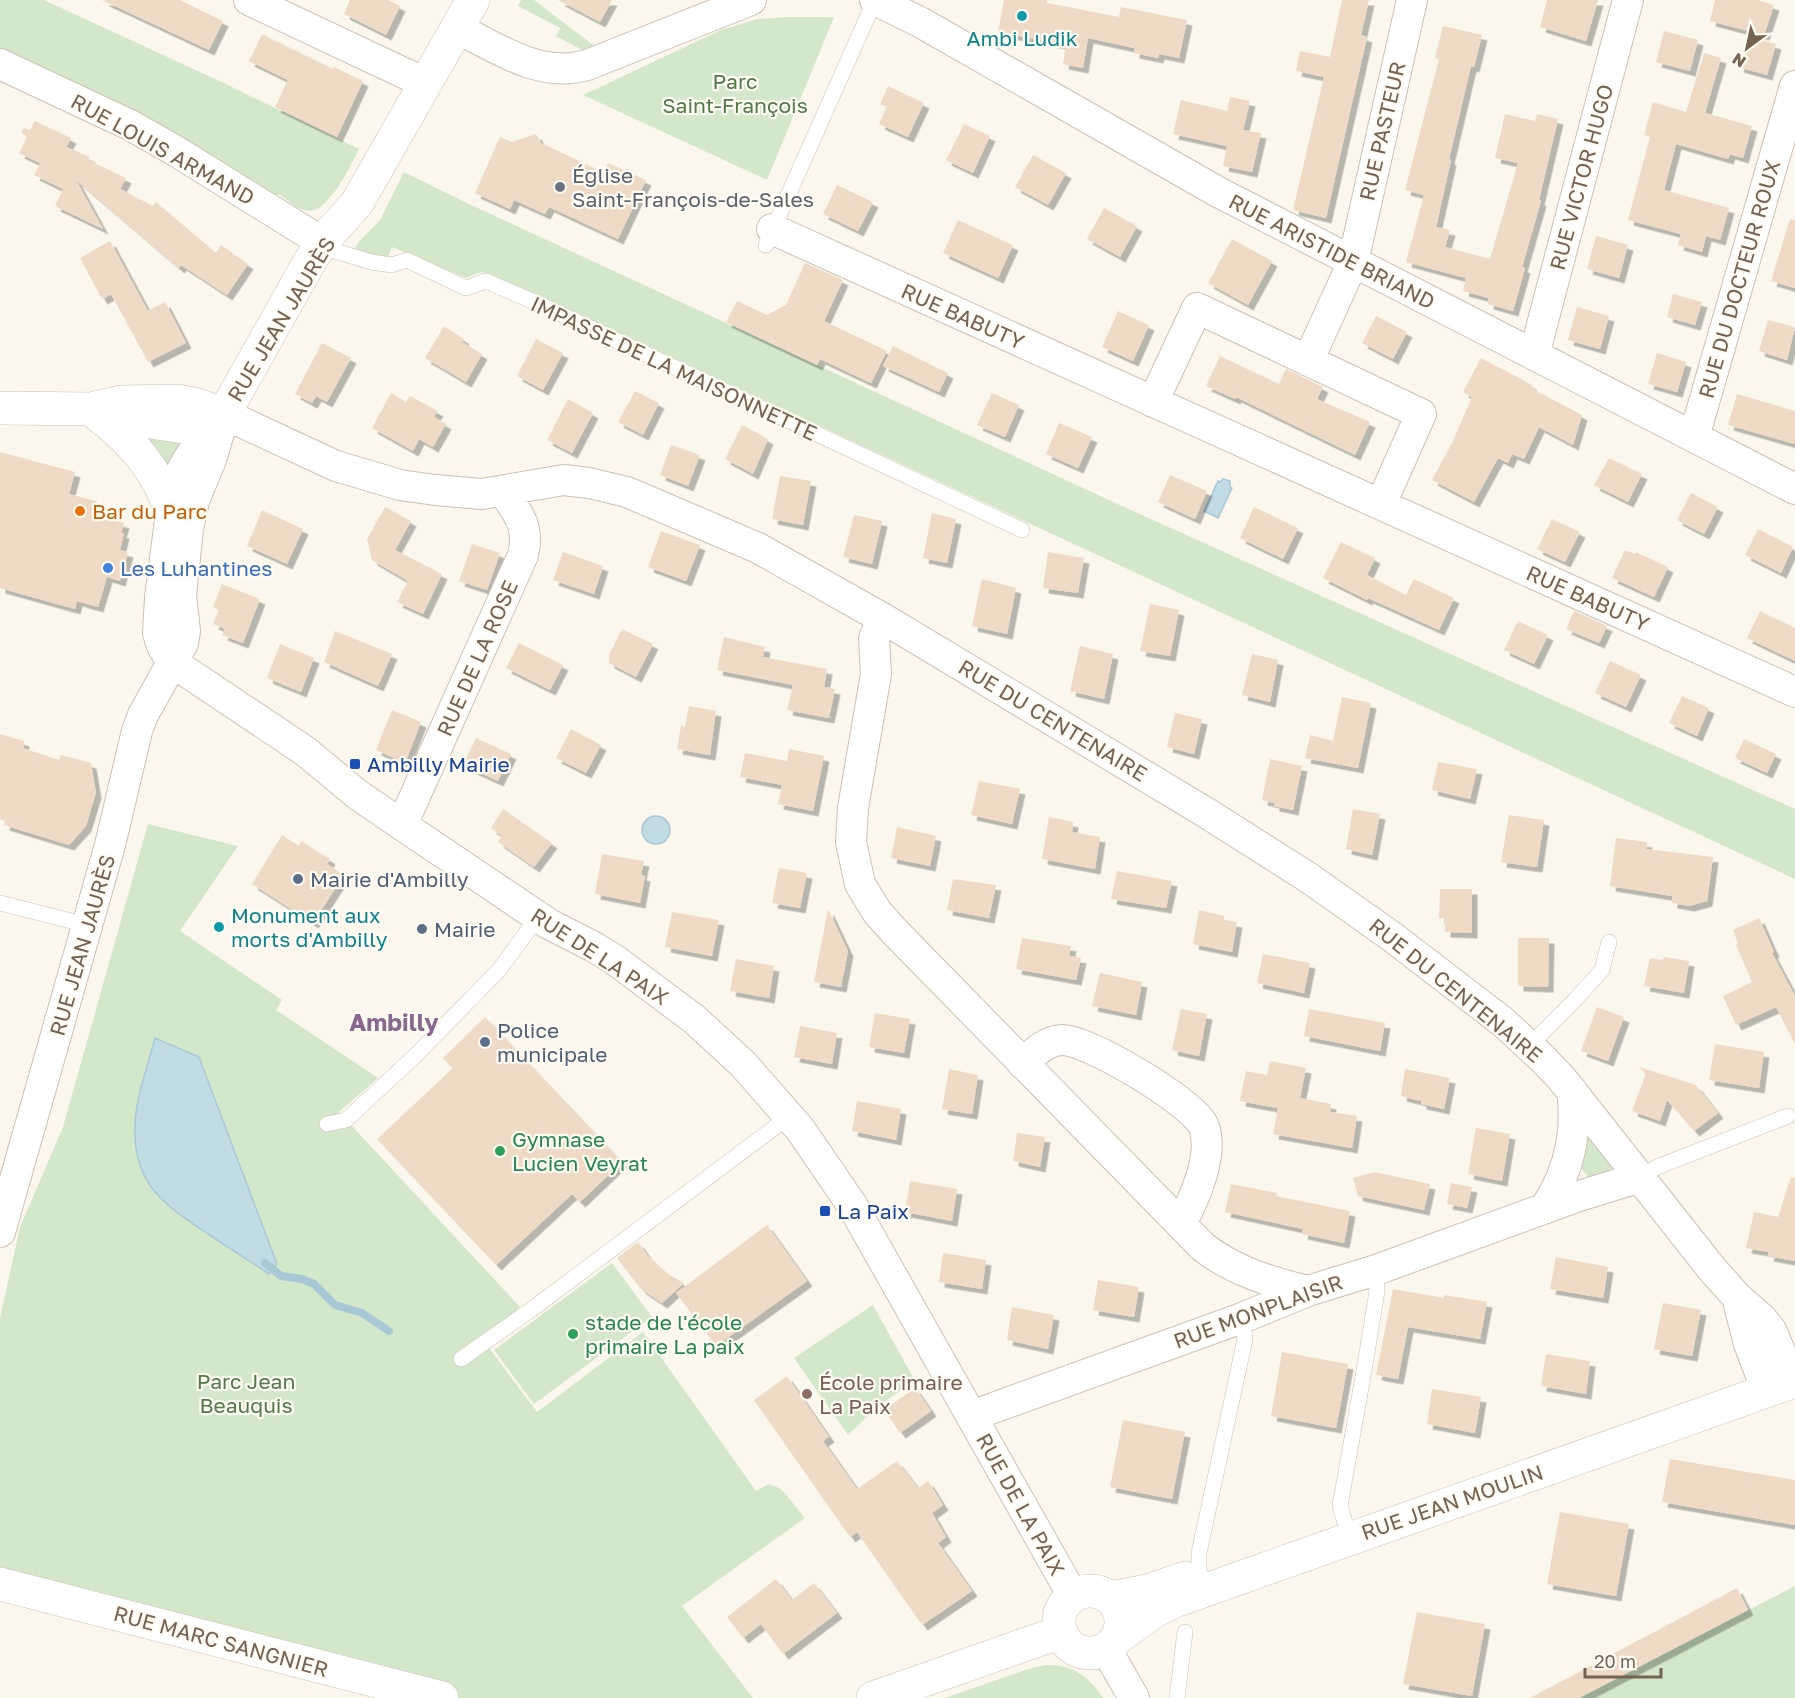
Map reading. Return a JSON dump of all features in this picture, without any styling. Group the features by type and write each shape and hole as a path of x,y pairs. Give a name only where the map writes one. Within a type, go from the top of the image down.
{"street":[{"path":"249,0 425,83"},
{"name":"RUE JEAN JAURÈS","path":"172,662 162,646 158,633 160,598 170,507 185,461 224,414 321,244 352,209 473,0"},
{"path":"457,28 529,63 543,68 565,69 587,65 751,0"},
{"name":"RUE ARISTIDE BRIAND","path":"875,0 920,22 1218,192 1795,489"},
{"name":"RUE PASTEUR","path":"1353,262 1412,0"},
{"name":"RUE VICTOR HUGO","path":"1534,355 1628,0"},
{"name":"RUE LOUIS ARMAND","path":"0,64 130,126 174,150 321,244"},
{"name":"RUE DU DOCTEUR ROUX","path":"1694,437 1795,86"},
{"name":"RUE BABUTY","path":"769,237 1153,402 1795,692"},
{"path":"1308,361 1353,262"},
{"path":"1153,402 1197,308 1421,414 1382,504"},
{"path":"0,408 90,409 121,402 177,401 224,414"},
{"path":"90,409 112,426 147,461 170,507"},
{"name":"RUE JEAN JAURÈS","path":"0,1232 110,845 137,731 184,637 182,595 188,529 194,501 212,457 224,414"},
{"name":"RUE DU CENTENAIRE","path":"224,414 336,466 377,479 435,490 482,494 564,480 627,492 758,548 884,619 1205,812 1309,878 1433,968 1530,1045 1572,1091 1712,1269 1747,1295 1771,1330 1783,1376"},
{"name":"RUE DE LA ROSE","path":"402,825 523,555 526,532 503,491"},
{"path":"884,619 874,639 876,674 851,824 853,855 859,878 877,912 1203,1247 1221,1261 1270,1282 1308,1292"},
{"name":"RUE DE LA PAIX","path":"172,662 305,752 364,799 538,917 594,947 679,1007 743,1064 790,1116 819,1155 876,1247 1073,1596"},
{"path":"1023,1064 1036,1051 1054,1041 1076,1042 1122,1065 1192,1112 1203,1125 1206,1136 1205,1149 1198,1190 1181,1224"},
{"path":"1545,1209 1558,1187 1571,1153 1575,1116 1572,1091"},
{"name":"RUE MONPLAISIR","path":"972,1417 1308,1292 1641,1177"},
{"name":"RUE JEAN MOULIN","path":"1110,1598 1203,1581 1783,1376"},
{"name":"RUE JEAN MOULIN","path":"1112,1643 1203,1581"},
{"name":"RUE MARC SANGNIER","path":"0,1584 442,1698"},
{"path":"1092,1591 1110,1598 1120,1613 1121,1626 1112,1643 1096,1653 1080,1651 1070,1645 1061,1632 1059,1622 1066,1603 1073,1596 1092,1591"},
{"path":"873,1698 1061,1632"},
{"path":"1112,1643 1134,1698"}],"lane":[{"path":"769,237 875,0"},
{"name":"IMPASSE DE LA MAISONNETTE","path":"321,244 371,262 392,265 407,260 466,288 486,281 1022,530"},
{"path":"0,903 87,925"},
{"path":"327,1124 346,1119 415,1056 499,970 538,917"},
{"path":"1530,1045 1602,970 1609,942"},
{"path":"461,1359 528,1312 790,1116"},
{"name":"RUE MONPLAISIR","path":"1641,1177 1657,1167 1788,1116"},
{"path":"1347,1530 1340,1506 1377,1291 1376,1269"},
{"path":"1203,1581 1199,1552 1245,1339 1242,1318"},
{"path":"1177,1698 1185,1632"}],"green space":[{"path":"0,0 44,0 226,84 359,149 351,166 324,204 308,211 300,209 279,194 275,198 232,168 189,143 0,51"},
{"path":"521,0 534,0 597,48 586,52 556,36 560,28 518,6"},
{"name":"Parc Saint-François","path":"834,17 767,180 583,95 721,30 757,19"},
{"path":"404,172 1124,507 1795,809 1795,879 628,337 482,272 466,278 392,247 388,257 354,251 357,244 380,220"},
{"path":"133,432 185,435 169,476"},
{"name":"Parc Jean Beauquis","path":"148,824 238,846 180,931 282,1000 276,1010 378,1078 339,1112 520,1307 487,1345 537,1412 643,1332 756,1491 769,1484 779,1488 805,1518 682,1606 753,1698 442,1698 0,1584 0,1318 20,1227 63,1127"},
{"path":"1592,1130 1619,1169 1589,1178 1576,1161 1579,1133"},
{"name":"stade de l'école primaire La paix","path":"612,1263 652,1317 534,1404 494,1350"},
{"path":"873,1305 915,1381 878,1406 848,1435 794,1358"},
{"path":"1795,1586 1795,1698 1583,1698 1582,1696"},
{"path":"1046,1665 1064,1667 1079,1673 1103,1698 945,1698 1028,1669"}],"water":[{"path":"1223,479 1230,481 1232,488 1218,518 1204,511 1218,481"},
{"path":"656,816 666,820 670,830 666,840 656,844 646,840 642,830 646,820"},
{"path":"155,1038 199,1057 277,1264 269,1274 165,1203 146,1179 136,1147 135,1127 139,1094"}],"building":[{"path":"102,0 180,0 223,21 209,50"},
{"path":"350,0 388,0 400,6 386,35 344,14"},
{"path":"558,0 612,0 600,22"},
{"path":"1004,0 1047,0 1047,3 1119,17 1121,7 1187,20 1179,58 1159,54 1158,58 1134,53 1134,48 1088,38 1083,68 1063,64 1066,45 998,32"},
{"path":"1342,0 1369,0 1361,35 1367,37 1326,218 1293,210 1324,77 1296,71 1300,51 1330,57"},
{"path":"1547,0 1598,0 1586,41 1540,27"},
{"path":"1715,0 1758,0 1774,5 1764,35 1710,21"},
{"path":"1443,26 1482,35 1474,67 1471,66 1436,227 1450,230 1445,247 1490,259 1518,163 1495,158 1505,114 1535,121 1537,114 1558,119 1539,200 1541,201 1522,267 1525,268 1513,311 1488,304 1489,298 1463,291 1466,278 1406,262 1424,195 1405,190 1439,59 1435,58"},
{"path":"1664,31 1698,40 1690,71 1656,62"},
{"path":"262,34 363,81 337,137 275,107 288,80 249,61"},
{"path":"1746,36 1776,44 1767,75 1738,67"},
{"path":"1704,53 1721,58 1705,113 1752,126 1743,158 1730,154 1728,159 1676,144 1664,190 1729,208 1720,240 1706,236 1702,252 1678,245 1681,234 1628,220 1650,137 1644,135 1653,102 1686,112"},
{"path":"888,86 924,103 908,137 879,124 887,107 880,104"},
{"path":"1230,97 1250,101 1243,130 1261,133 1252,172 1223,166 1227,146 1173,134 1181,100 1227,111"},
{"path":"35,121 71,138 66,147 90,157 88,160 126,178 120,189 153,206 156,202 216,253 221,245 248,264 227,295 181,265 179,268 76,180 103,229 55,206 63,189 34,175 40,163 19,153 27,137 21,132 24,128 30,130"},
{"path":"964,124 990,136 973,173 946,160"},
{"name":"Église Saint-François-de-Sales","path":"536,134 541,143 603,172 608,163 646,180 618,239 549,207 545,214 514,200 510,209 475,193 500,137 512,142"},
{"path":"1033,155 1066,173 1048,205 1015,187"},
{"path":"837,185 873,202 858,231 823,214"},
{"path":"1104,208 1137,226 1120,257 1087,239"},
{"path":"1790,219 1795,220 1795,288 1771,281"},
{"path":"958,220 1013,245 998,278 943,253"},
{"path":"1596,236 1628,245 1619,278 1587,269"},
{"path":"1232,239 1272,261 1248,305 1208,283"},
{"path":"110,241 148,311 165,302 186,343 148,362 111,294 102,299 80,258"},
{"path":"805,263 843,280 824,321 887,351 871,383 820,359 817,365 726,322 737,301 767,315 786,305"},
{"path":"1673,294 1702,302 1695,325 1667,317"},
{"path":"1577,307 1609,316 1600,349 1568,340"},
{"path":"1118,311 1149,325 1133,361 1102,347"},
{"path":"1376,316 1407,332 1393,359 1362,343"},
{"path":"1768,320 1795,327 1787,360 1759,351"},
{"path":"444,326 464,339 462,342 482,354 466,382 425,358"},
{"path":"536,339 563,353 543,390 517,376"},
{"path":"322,343 351,358 327,402 316,396 312,403 295,394"},
{"path":"893,346 948,373 939,392 883,366"},
{"path":"1657,353 1686,362 1677,392 1648,384"},
{"path":"1220,356 1279,384 1286,369 1323,387 1317,399 1370,422 1355,455 1236,397 1235,399 1206,386"},
{"path":"1481,358 1582,415 1573,445 1539,427 1524,459 1512,454 1508,463 1498,458 1474,502 1432,480 1452,443 1472,397 1463,392"},
{"path":"635,391 659,403 643,435 618,422"},
{"path":"391,393 406,402 410,396 438,411 434,417 446,424 433,447 419,439 413,451 372,428"},
{"path":"992,393 1019,405 1005,437 977,425"},
{"path":"1737,394 1795,411 1795,444 1728,425"},
{"path":"568,399 593,413 572,453 547,440"},
{"path":"1059,423 1092,437 1078,468 1046,454"},
{"path":"742,425 768,439 753,474 725,459"},
{"path":"671,445 700,455 688,486 660,475"},
{"path":"0,452 75,472 69,494 96,501 110,519 124,523 120,550 128,552 120,581 107,577 98,607 77,601 75,609 0,588"},
{"path":"1609,458 1642,474 1628,502 1594,485"},
{"path":"1170,475 1207,491 1195,519 1158,502"},
{"path":"780,476 811,481 803,525 772,519"},
{"path":"1691,493 1718,507 1704,534 1677,520"},
{"path":"385,507 411,521 395,550 442,574 423,614 397,602 408,581 372,560 367,539"},
{"path":"1254,507 1298,528 1283,559 1240,538"},
{"path":"262,510 303,529 287,564 247,546"},
{"path":"932,513 956,519 947,563 923,558"},
{"path":"854,515 882,521 872,564 843,557"},
{"path":"1552,519 1580,532 1565,562 1537,549"},
{"path":"1758,529 1793,547 1781,573 1745,555"},
{"path":"661,531 700,545 686,581 648,567"},
{"path":"1341,542 1375,558 1367,575 1406,595 1414,579 1454,598 1439,630 1368,598 1367,600 1323,578"},
{"path":"472,544 500,553 487,590 459,581"},
{"path":"1625,550 1635,554 1636,552 1668,567 1654,597 1612,578"},
{"path":"563,552 603,566 594,594 553,580"},
{"path":"1048,552 1084,558 1078,593 1043,588"},
{"path":"982,579 1016,588 1007,634 972,626"},
{"path":"222,584 260,599 243,643 222,635 225,629 213,624 219,610 213,607"},
{"path":"1150,604 1179,610 1170,656 1140,651"},
{"path":"1574,611 1607,626 1599,643 1566,629"},
{"path":"1760,611 1795,628 1795,661 1747,638"},
{"path":"1518,621 1548,635 1534,664 1504,650"},
{"path":"622,629 653,644 636,677 609,663 609,655"},
{"path":"335,631 392,654 378,686 324,662"},
{"path":"724,637 765,647 763,657 827,669 824,687 835,689 829,718 787,710 793,685 717,670"},
{"path":"519,643 563,665 550,690 506,668"},
{"path":"280,644 314,658 301,692 267,678"},
{"path":"1080,646 1113,654 1104,699 1070,691"},
{"path":"1252,654 1278,660 1270,702 1242,695"},
{"path":"1610,661 1641,675 1626,707 1595,693"},
{"path":"1682,696 1709,708 1697,736 1669,723"},
{"path":"1342,697 1371,703 1358,768 1305,758 1310,735 1333,741"},
{"path":"689,706 716,711 710,755 677,749 681,726 685,727"},
{"path":"392,710 421,722 405,763 376,750"},
{"path":"1175,713 1202,719 1194,754 1167,747"},
{"path":"571,729 601,745 586,773 556,758"},
{"path":"0,734 24,741 23,748 59,760 61,755 91,763 96,793 86,826 69,845 4,825 5,821 0,819"},
{"path":"476,738 511,754 498,781 463,765"},
{"path":"1744,739 1776,754 1767,773 1735,758"},
{"path":"789,749 824,756 813,811 778,804 782,785 740,777 745,753 787,761"},
{"path":"1270,759 1302,766 1293,810 1274,806 1274,803 1262,800"},
{"path":"1438,762 1477,769 1470,799 1432,790"},
{"path":"979,781 1020,789 1012,824 971,815"},
{"path":"503,809 552,843 534,867 498,842 502,836 491,828"},
{"path":"1353,809 1380,814 1372,855 1346,849"},
{"path":"1509,815 1544,820 1537,867 1501,862"},
{"path":"1049,817 1073,822 1072,832 1100,837 1095,869 1042,859"},
{"path":"897,827 936,836 930,866 891,858"},
{"name":"Mairie d'Ambilly","path":"282,835 299,846 301,841 330,859 327,864 344,875 313,923 252,884"},
{"path":"1616,838 1647,842 1646,849 1713,857 1707,901 1689,906 1672,903 1672,896 1610,886"},
{"path":"602,854 644,861 641,875 645,876 640,903 595,894"},
{"path":"779,868 807,873 800,908 772,903"},
{"path":"1117,871 1172,881 1166,908 1111,899"},
{"path":"953,879 996,885 989,918 947,910"},
{"path":"1440,889 1472,889 1472,933 1445,932 1445,918 1439,918"},
{"path":"828,909 848,951 841,987 814,982"},
{"path":"1199,910 1224,916 1224,920 1237,922 1232,952 1193,944"},
{"path":"672,912 719,920 712,956 665,947"},
{"path":"1759,918 1774,952 1772,953 1795,996 1795,1044 1776,1007 1736,1025 1723,996 1752,982 1736,945 1738,944 1733,930"},
{"path":"1022,938 1071,946 1069,956 1081,958 1076,980 1016,969"},
{"path":"1518,938 1549,938 1548,987 1518,986"},
{"path":"1263,954 1310,963 1304,993 1257,983"},
{"path":"1664,957 1689,961 1684,993 1644,986 1650,958 1663,960"},
{"path":"736,959 774,966 769,998 730,991"},
{"path":"1100,973 1142,982 1136,1015 1092,1006"},
{"path":"1597,1007 1624,1017 1608,1061 1581,1051"},
{"path":"1181,1009 1207,1014 1199,1056 1172,1050"},
{"path":"1309,1009 1385,1023 1380,1051 1304,1036"},
{"path":"875,1013 910,1019 904,1053 869,1047"},
{"name":"Gymnase Lucien Veyrat","path":"485,1017 622,1162 580,1202 572,1194 496,1265 377,1139 453,1068 443,1058"},
{"path":"800,1026 837,1033 832,1064 794,1057"},
{"path":"1715,1044 1764,1052 1759,1088 1709,1080"},
{"path":"1270,1061 1306,1068 1300,1098 1331,1104 1330,1112 1357,1116 1352,1148 1273,1134 1278,1108 1240,1101 1246,1071 1267,1075"},
{"path":"1639,1067 1696,1085 1718,1113 1694,1131 1667,1100 1660,1121 1632,1111 1646,1074"},
{"path":"949,1069 978,1075 972,1114 942,1109"},
{"path":"1405,1069 1450,1078 1444,1109 1421,1104 1421,1101 1401,1096"},
{"path":"857,1101 901,1109 896,1140 852,1131"},
{"path":"1476,1128 1510,1134 1502,1181 1468,1174"},
{"path":"1017,1133 1045,1137 1040,1167 1013,1161"},
{"path":"1374,1172 1430,1184 1424,1210 1358,1196 1353,1178"},
{"path":"1791,1177 1795,1178 1795,1261 1768,1256 1769,1252 1746,1248 1754,1212 1778,1217"},
{"path":"910,1181 957,1189 952,1221 905,1212"},
{"path":"1451,1183 1472,1187 1467,1208 1447,1204"},
{"path":"1231,1184 1350,1211 1344,1243 1302,1234 1303,1229 1225,1212"},
{"path":"767,1225 807,1281 716,1346 676,1293"},
{"path":"638,1242 648,1256 668,1274 684,1283 662,1303 641,1289 617,1258"},
{"path":"943,1253 986,1260 982,1289 939,1282"},
{"path":"1556,1257 1608,1267 1603,1298 1550,1289"},
{"path":"1098,1280 1139,1287 1134,1317 1093,1310"},
{"path":"1393,1289 1444,1298 1444,1295 1487,1302 1480,1339 1408,1327 1398,1379 1376,1375"},
{"path":"1663,1303 1701,1310 1692,1356 1654,1349"},
{"path":"1012,1307 1054,1315 1048,1349 1007,1340"},
{"path":"1282,1352 1348,1364 1336,1428 1271,1416"},
{"path":"1546,1354 1590,1361 1586,1394 1541,1386"},
{"path":"787,1376 829,1437 823,1441 857,1489 897,1461 918,1488 928,1481 943,1505 932,1513 946,1537 938,1543 972,1591 922,1625 857,1532 850,1537 754,1400"},
{"path":"915,1388 931,1411 900,1433 884,1410"},
{"path":"1432,1389 1481,1397 1475,1433 1427,1424"},
{"path":"1123,1420 1185,1432 1172,1499 1110,1487"},
{"path":"1670,1459 1795,1480 1795,1525 1662,1502"},
{"path":"1560,1512 1629,1524 1616,1596 1547,1584"},
{"path":"776,1579 792,1600 814,1583 837,1613 783,1654 761,1624 743,1638 727,1617"},
{"path":"1737,1588 1748,1610 1579,1698 1530,1698"},
{"path":"1417,1612 1485,1624 1472,1696 1403,1684"}],"waterway":[{"path":"265,1263 281,1276 302,1279 314,1284 335,1305 362,1313 389,1331"}],"place":[{"name":"Ambi Ludik","path":"1022,16"},
{"name":"Église Saint-François-de-Sales","path":"560,187"},
{"name":"Bar du Parc","path":"80,511"},
{"name":"Les Luhantines","path":"108,568"},
{"name":"Ambilly Mairie","path":"355,764"},
{"name":"Mairie d'Ambilly","path":"298,879"},
{"name":"Monument aux morts d'Ambilly","path":"219,927"},
{"name":"Mairie","path":"422,929"},
{"name":"Police municipale","path":"485,1042"},
{"name":"Gymnase Lucien Veyrat","path":"500,1151"},
{"name":"La Paix","path":"825,1211"},
{"name":"stade de l'école primaire La paix","path":"573,1334"},
{"name":"École primaire La Paix","path":"807,1394"}],"district":[{"name":"Ambilly","path":"394,1021"}]}
